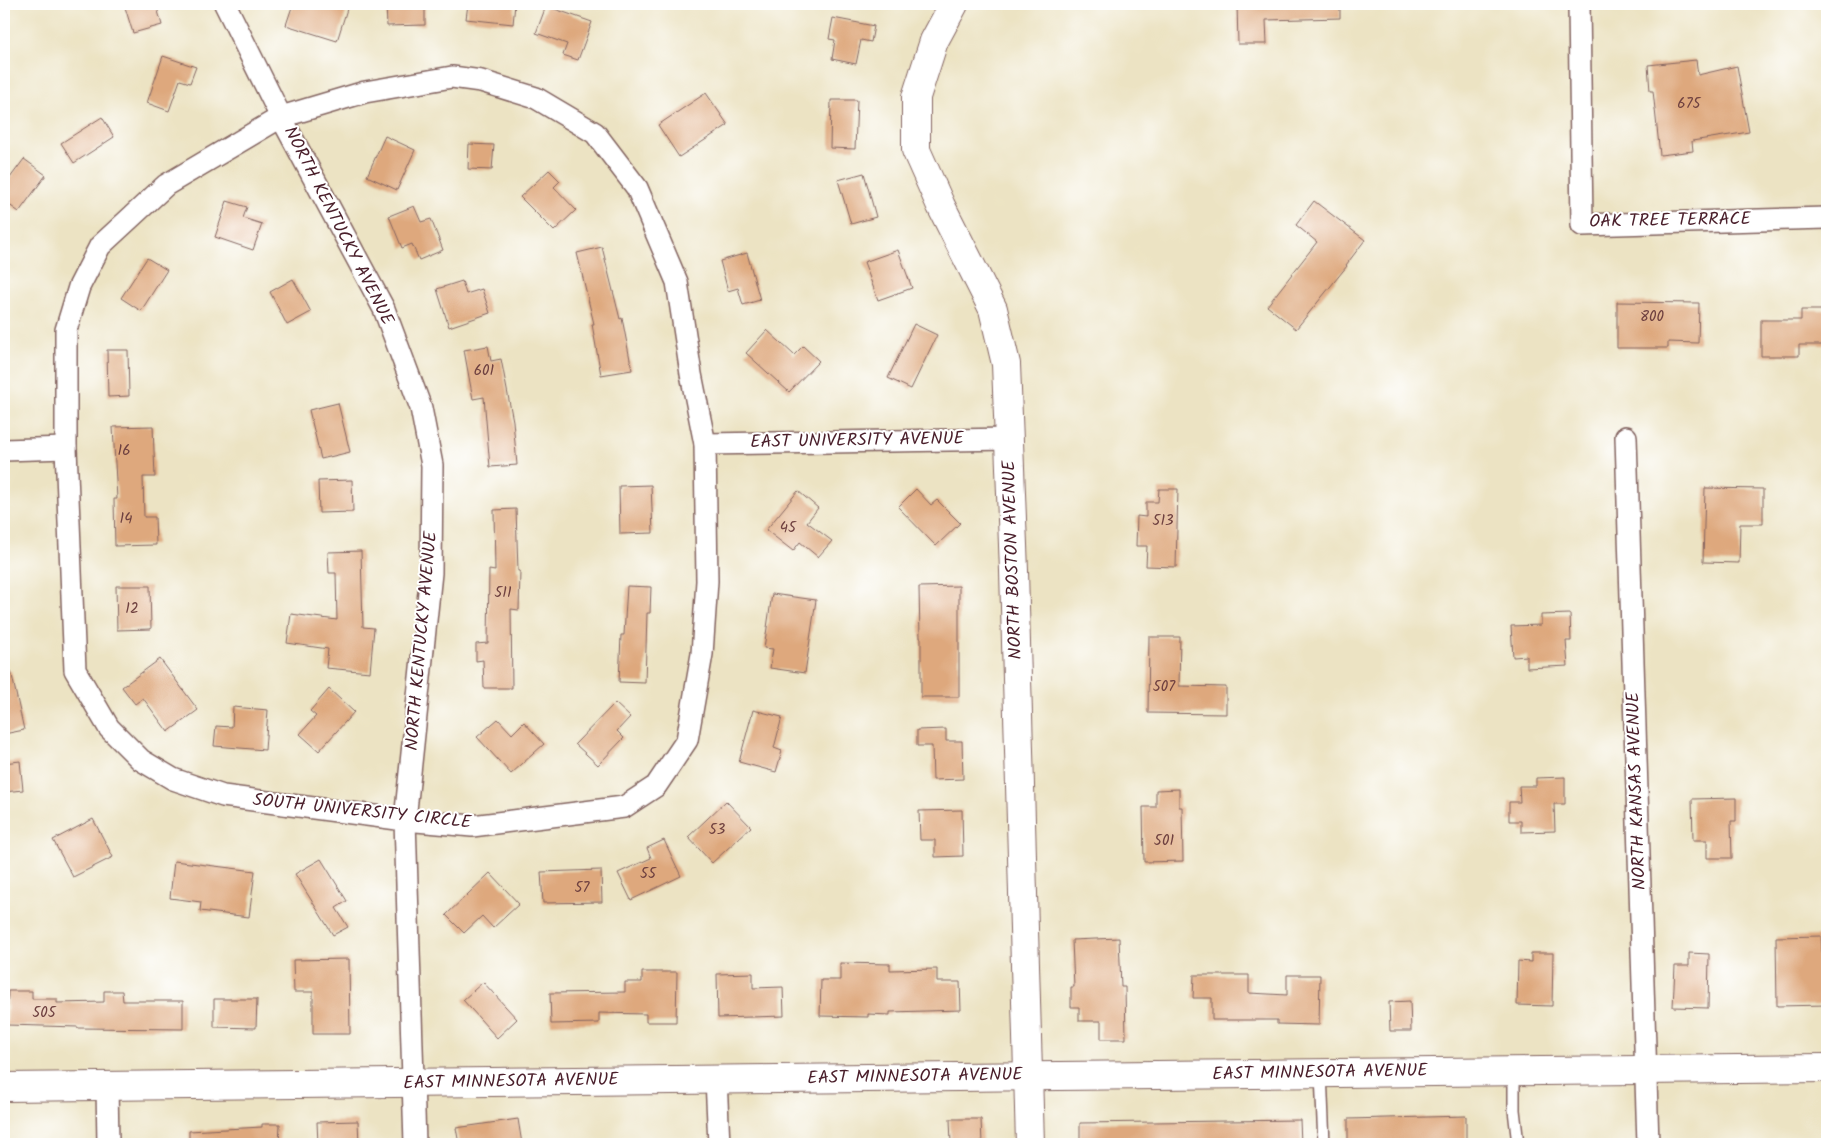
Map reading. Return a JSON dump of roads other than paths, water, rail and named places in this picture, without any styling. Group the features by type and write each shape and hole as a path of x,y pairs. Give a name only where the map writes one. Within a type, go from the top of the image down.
{"street":[{"name":"NORTH KENTUCKY AVENUE","path":"225,4 281,117 384,309 421,408 432,465 431,573 406,820 408,953 415,1144"},
{"name":"NORTH BOSTON AVENUE","path":"954,4 934,41 916,97 916,150 941,206 993,309 1006,364 1010,439 1030,1144"},
{"name":"OAK TREE TERRACE","path":"1579,4 1582,225 1827,218"},
{"name":"SOUTH UNIVERSITY CIRCLE","path":"452,78 481,81 536,98 595,133 637,188 677,282 691,374 705,444 707,581 702,654 687,740 656,786 624,807 472,826 406,820 223,796 173,780 141,760 109,728 75,670 66,448 66,330 79,287 100,246 166,185 281,117 365,92 452,78"},
{"name":"NORTH KANSAS AVENUE","path":"1626,437 1648,1144"},
{"name":"EAST UNIVERSITY AVENUE","path":"705,444 1010,439"},
{"path":"4,450 66,448"},
{"name":"EAST MINNESOTA AVENUE","path":"4,1087 1827,1068"},
{"path":"716,1079 719,1144"},
{"path":"107,1086 108,1144"}],"lane":[{"path":"1514,1071 1514,1110 1518,1144"},
{"path":"1321,1073 1324,1144"}]}
